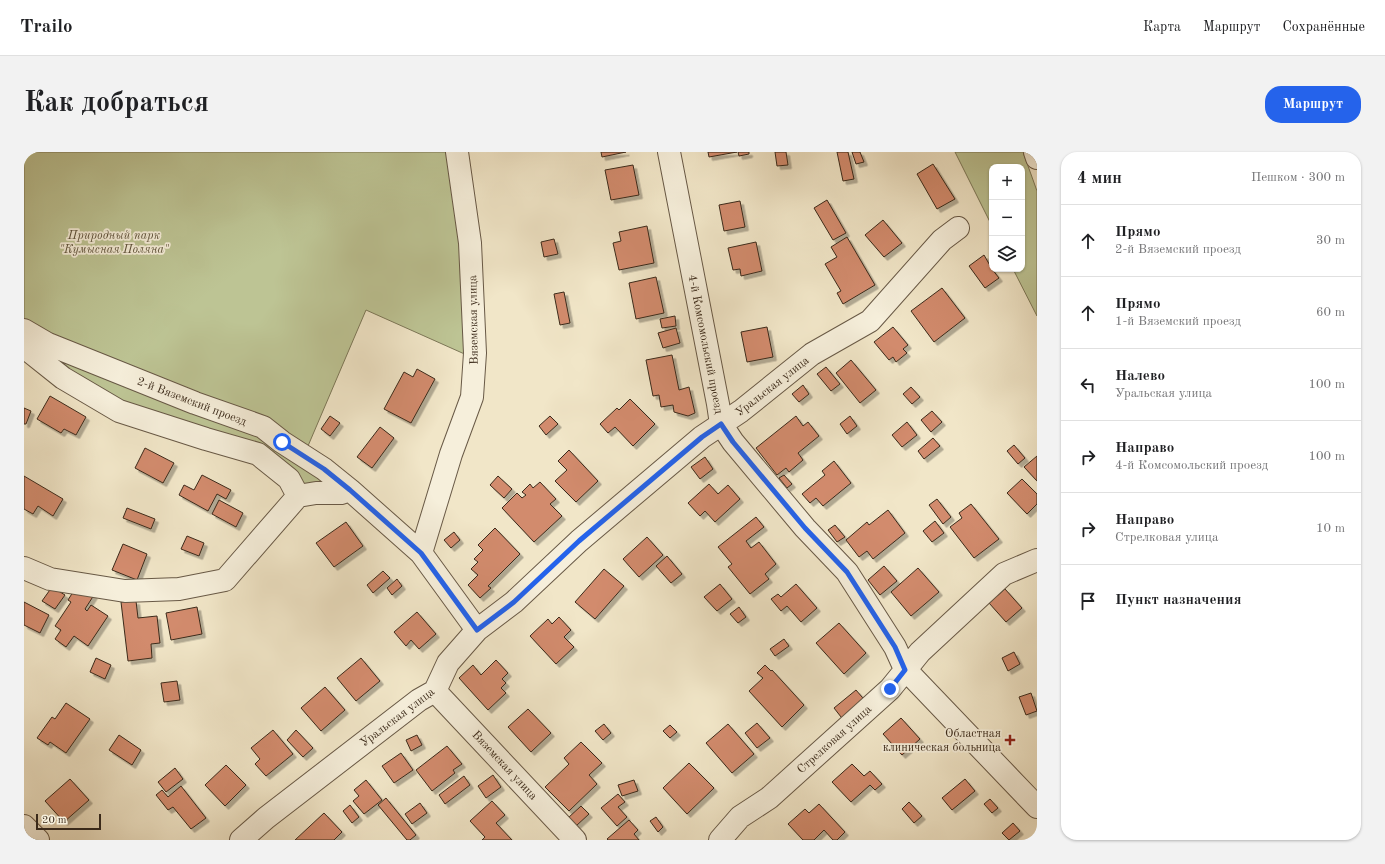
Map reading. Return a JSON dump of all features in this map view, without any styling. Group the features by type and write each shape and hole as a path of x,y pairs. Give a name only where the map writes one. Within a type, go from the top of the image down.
{"street":[{"name":"Вяземская улица","path":"421,553 451,454 472,397 475,353 470,243 456,152"},
{"name":"4-й Комсомольский проезд","path":"669,152 721,424 733,442 805,528 847,572 895,647 905,670 1037,807"},
{"path":"1035,152 1037,158"},
{"name":"Уральская улица","path":"241,840 272,813 419,700 435,692 448,663 477,630 514,602 579,541 702,437 741,411 812,354 870,321 942,240 958,228"},
{"name":"2-й Вяземский проезд","path":"24,330 48,344 195,403 263,427 282,442 324,469 421,553 477,630"},
{"path":"24,347 64,378 119,411 258,454 289,479 298,496"},
{"path":"24,568 50,579 125,591 179,589 225,580 298,496 316,493 341,493 350,490"},
{"name":"Стрелковая улица","path":"720,840 740,817 768,798 890,689 920,652 1004,574 1037,560"},
{"name":"Вяземская улица","path":"435,692 575,840"},
{"path":"24,826 38,840"}],"green space":[{"name":"Природный парк \"Кумысная Поляна\"","path":"24,152 454,152 469,356 366,310 302,460 335,486 303,484 119,406 24,337"},
{"path":"955,152 1023,152 1037,191 1037,316 1015,272 1025,272 1025,164 989,164 989,220"}],"building":[{"path":"601,152 626,152 602,157"},
{"path":"708,152 737,152 709,157"},
{"path":"738,152 749,152 749,154 739,156"},
{"path":"775,152 786,152 788,165 777,166"},
{"path":"837,152 848,152 854,179 843,181"},
{"path":"852,152 860,152 864,162 856,164"},
{"path":"933,164 955,199 937,209 917,174"},
{"path":"633,165 639,195 611,200 605,170"},
{"path":"827,200 846,233 833,240 814,208"},
{"path":"740,201 745,227 724,231 719,205"},
{"path":"883,220 902,243 884,257 865,235"},
{"path":"647,226 654,263 619,270 613,243 621,241 619,232"},
{"path":"847,237 875,285 843,304 837,293 841,291 825,264 837,257 831,247"},
{"path":"554,239 558,254 544,257 541,242"},
{"path":"756,242 762,271 741,276 740,269 733,270 728,248"},
{"path":"984,255 989,264 989,272 994,272 999,278 985,288 969,266"},
{"path":"656,277 664,313 636,319 629,283"},
{"path":"942,288 965,318 934,342 911,311"},
{"path":"564,292 570,323 560,325 554,294"},
{"path":"675,316 676,326 662,328 660,319"},
{"path":"767,327 773,357 747,362 741,332"},
{"path":"893,327 908,345 903,349 907,353 896,362 893,357 889,360 874,342"},
{"path":"676,328 680,343 663,348 658,333"},
{"path":"672,355 679,390 689,387 695,413 688,416 674,412 673,405 661,407 659,395 653,396 646,360"},
{"path":"851,360 876,390 860,403 836,373"},
{"path":"826,367 840,384 831,391 817,374"},
{"path":"417,369 435,379 411,423 384,409 404,372 413,377"},
{"path":"803,385 809,394 799,402 792,394"},
{"path":"911,387 920,397 912,404 903,394"},
{"path":"50,396 86,417 76,435 64,429 61,433 37,419"},
{"path":"630,399 655,424 633,446 615,427 608,433 600,424 617,408 619,410"},
{"path":"24,408 31,411 26,424 24,424"},
{"path":"932,411 942,422 931,432 921,420"},
{"path":"330,416 340,423 330,436 321,429"},
{"path":"550,416 558,424 546,435 539,426"},
{"path":"796,416 803,426 808,422 819,436 798,453 803,460 789,472 786,468 777,475 756,448"},
{"path":"850,416 857,426 847,434 840,424"},
{"path":"907,422 917,435 902,447 892,435"},
{"path":"380,427 394,438 372,468 357,457"},
{"path":"933,438 940,446 924,459 918,451"},
{"path":"1014,445 1025,458 1018,464 1007,451"},
{"path":"145,448 174,463 163,483 135,468"},
{"path":"569,450 598,481 576,502 555,481 567,470 558,461"},
{"path":"1037,456 1037,481 1024,467"},
{"path":"705,457 713,469 700,479 691,467"},
{"path":"834,461 851,483 823,506 816,498 810,503 802,494 825,475 822,471"},
{"path":"202,475 231,490 226,499 217,494 208,511 179,495 184,485 194,490"},
{"path":"784,475 792,484 787,488 779,478"},
{"path":"24,476 63,499 53,516 38,506 33,514 24,509"},
{"path":"498,476 512,489 504,498 490,485"},
{"path":"1022,479 1037,494 1037,504 1027,514 1007,493"},
{"path":"540,482 556,499 550,504 562,516 534,542 502,508 517,493 522,498 526,495 522,492 530,484 533,488"},
{"path":"709,484 718,494 728,485 740,499 715,522 705,511 700,516 688,503"},
{"path":"937,499 951,517 943,524 929,505"},
{"path":"219,500 243,513 236,527 212,514"},
{"path":"971,504 999,539 974,558 950,527 962,518 959,513"},
{"path":"127,508 155,519 151,529 123,518"},
{"path":"888,510 905,533 873,559 867,551 859,557 846,540 867,522 869,525"},
{"path":"756,517 764,527 746,541 751,548 759,542 776,564 765,574 769,579 750,594 728,567 732,564 718,547"},
{"path":"935,521 944,533 932,542 923,531"},
{"path":"346,522 363,546 334,567 316,543"},
{"path":"835,525 845,537 837,542 828,530"},
{"path":"495,528 520,554 488,586 491,588 480,598 468,585 478,575 471,569 478,562 474,559 483,550 478,545"},
{"path":"454,532 460,540 451,548 444,540"},
{"path":"187,536 204,543 199,556 181,549"},
{"path":"647,537 663,555 639,577 623,559"},
{"path":"123,544 147,554 137,580 112,570"},
{"path":"667,556 682,574 671,583 656,566"},
{"path":"884,566 897,581 880,595 868,580"},
{"path":"918,568 939,592 911,616 891,592"},
{"path":"604,569 624,586 595,619 575,602"},
{"path":"383,571 390,578 373,593 367,585"},
{"path":"397,579 402,586 392,595 387,588"},
{"path":"720,584 732,599 717,611 704,597"},
{"path":"796,584 817,608 801,622 787,606 781,611 771,599 778,594 781,597"},
{"path":"52,587 65,595 55,609 42,601"},
{"path":"1005,589 1022,608 1006,622 989,603"},
{"path":"73,592 94,595 85,609 87,611 91,605 108,616 88,646 74,636 66,647 55,639 61,630 55,626 71,602 68,600"},
{"path":"136,601 138,618 157,616 160,643 151,644 152,658 128,661 121,602"},
{"path":"24,602 49,615 40,633 24,625"},
{"path":"197,607 202,634 171,640 166,613"},
{"path":"739,607 746,617 738,623 730,614"},
{"path":"417,612 436,634 419,649 411,640 406,646 394,632"},
{"path":"559,617 571,630 564,637 574,647 556,664 530,636 548,619 552,624"},
{"path":"839,623 866,653 844,674 816,643"},
{"path":"784,639 789,646 775,656 770,649"},
{"path":"1014,652 1020,664 1008,671 1002,658"},
{"path":"96,658 111,665 105,679 90,672"},
{"path":"361,658 380,681 356,701 337,678"},
{"path":"496,660 508,673 502,679 506,683 501,688 506,693 488,710 459,678 473,665 481,675"},
{"path":"765,665 771,671 772,670 804,705 782,727 749,691 763,678 757,673"},
{"path":"177,681 180,700 164,702 161,683"},
{"path":"325,687 345,710 321,731 301,708"},
{"path":"856,690 868,704 845,722 834,708"},
{"path":"1031,693 1037,711 1026,715 1019,697"},
{"path":"66,703 90,719 66,753 50,742 48,745 37,738 52,717 55,719"},
{"path":"528,709 551,733 531,752 508,727"},
{"path":"901,718 920,739 902,755 883,734"},
{"path":"757,723 770,738 757,748 745,733"},
{"path":"604,724 611,733 603,740 595,731"},
{"path":"728,724 754,754 732,773 706,743"},
{"path":"670,725 677,732 670,738 663,731"},
{"path":"273,730 293,754 266,776 255,764 260,759 251,748"},
{"path":"296,730 313,748 303,757 287,740"},
{"path":"119,735 141,750 132,765 109,750"},
{"path":"417,735 422,745 411,751 406,740"},
{"path":"581,742 602,763 589,775 597,784 569,811 545,787 569,764 564,758"},
{"path":"447,746 462,764 453,770 455,773 432,791 416,770"},
{"path":"401,753 413,770 394,783 382,766"},
{"path":"689,763 714,788 687,814 663,788"},
{"path":"852,764 864,776 870,771 882,784 875,790 870,785 851,802 832,782"},
{"path":"226,765 246,785 225,806 205,785"},
{"path":"175,768 183,779 166,792 158,782"},
{"path":"493,775 501,787 486,798 478,786"},
{"path":"464,776 470,785 445,804 439,795"},
{"path":"70,779 89,800 64,822 45,801"},
{"path":"965,779 975,791 952,810 942,798"},
{"path":"366,780 382,800 364,814 353,801 359,796 354,790"},
{"path":"634,780 638,791 622,796 618,785"},
{"path":"181,786 206,818 191,829 173,807 168,810 156,795 162,790 168,797"},
{"path":"618,794 625,802 618,807 627,817 617,826 601,808"},
{"path":"386,798 416,835 410,840 407,840 378,805"},
{"path":"990,799 998,808 992,813 984,804"},
{"path":"492,801 505,815 496,823 512,840 482,840 485,837 470,821"},
{"path":"909,802 922,816 914,823 902,809"},
{"path":"420,803 427,813 412,824 405,814"},
{"path":"819,804 845,832 837,840 833,840 824,830 814,840 803,840 788,824 805,809 809,813"},
{"path":"350,805 359,817 352,823 343,811"},
{"path":"581,806 589,814 576,826 568,818"},
{"path":"324,813 342,832 334,840 295,840"},
{"path":"656,817 663,827 658,832 650,821"},
{"path":"629,820 638,830 634,834 639,840 607,839"},
{"path":"1013,823 1020,831 1009,840 1002,833"}],"place":[{"name":"Областная клиническая больница","path":"1010,740"}],"route":[{"path":"282,442 324,469 421,553 477,630 514,602 579,541 702,437 721,424 733,442 805,528 847,572 895,647 905,670 890,689"}]}
